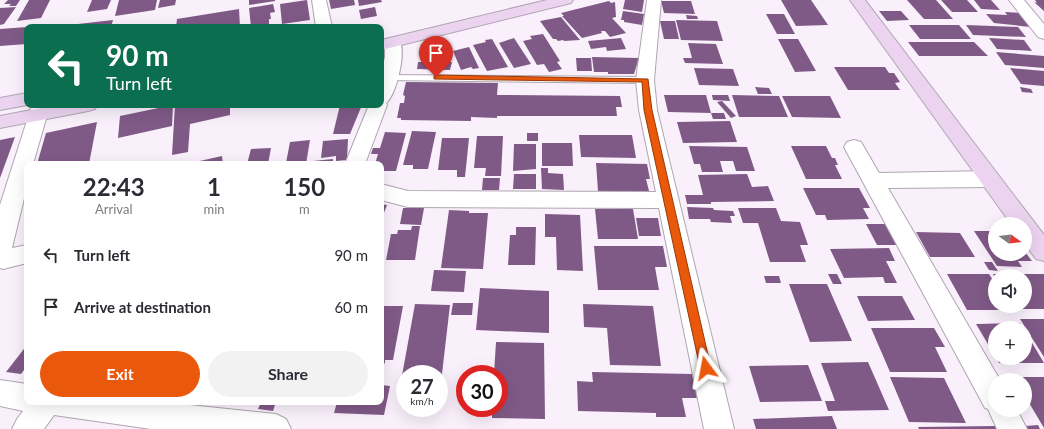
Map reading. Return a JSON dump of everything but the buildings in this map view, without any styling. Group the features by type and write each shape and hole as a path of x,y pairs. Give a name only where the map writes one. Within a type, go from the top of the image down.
{"street":[{"path":"319,0 323,24"},
{"path":"387,39 507,0"},
{"path":"387,39 566,0"},
{"path":"654,0 645,80 648,110 720,429"},
{"path":"857,0 1018,217"},
{"path":"1016,0 1044,34"},
{"path":"384,90 394,58 387,39"},
{"path":"0,104 24,105"},
{"path":"0,122 31,108"},
{"path":"0,251 35,108"},
{"path":"356,161 377,108"},
{"path":"854,147 988,385"},
{"path":"873,180 989,179"},
{"path":"384,193 408,199 668,200"},
{"path":"1032,236 1044,252"},
{"path":"0,258 3,259 24,255"},
{"path":"0,393 24,397"},
{"path":"27,429 44,405"},
{"path":"76,405 166,418 262,429 276,429"},
{"path":"1006,417 1012,429"}],"lane":[{"path":"389,78 645,80"}],"route":[{"path":"436,77 645,80 648,110 706,368"}]}
